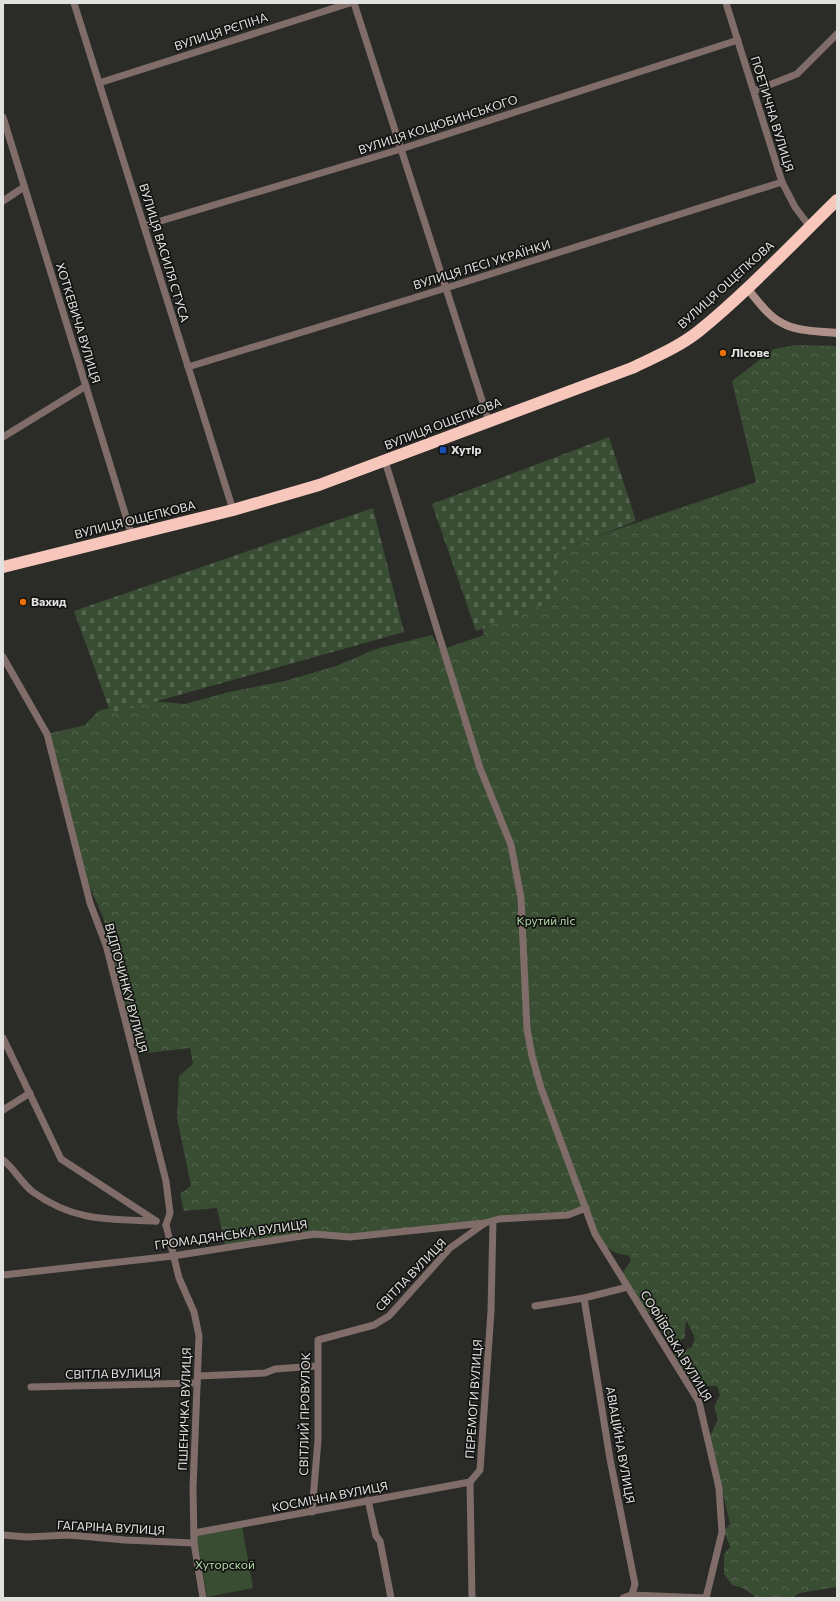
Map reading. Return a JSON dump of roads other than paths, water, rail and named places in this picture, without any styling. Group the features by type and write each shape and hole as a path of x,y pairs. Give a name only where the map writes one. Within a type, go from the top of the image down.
{"highway":[{"name":"ВУЛИЦЯ ОЩЕПКОВА","path":"3,567 233,510 320,485 632,368 677,346 699,331 747,288 837,200"}],"street":[{"name":"ВУЛИЦЯ ВАСИЛЯ СТУСА","path":"74,3 233,510"},
{"name":"ВУЛИЦЯ РЄПІНА","path":"99,83 350,3"},
{"path":"354,3 489,422"},
{"name":"ПОЕТИЧНА ВУЛИЦЯ","path":"726,3 782,182 795,207 810,227"},
{"path":"754,91 797,74 837,34"},
{"name":"ВУЛИЦЯ КОЦЮБИНСЬКОГО","path":"144,226 401,149 738,40"},
{"name":"ХОТКЕВИЧА ВУЛИЦЯ","path":"3,117 132,536"},
{"name":"ВУЛИЦЯ ЛЕСІ УКРАЇНКИ","path":"188,367 446,288 782,182"},
{"path":"3,201 24,187"},
{"path":"747,288 764,308 782,323 806,331 837,333"},
{"path":"3,437 86,386"},
{"name":"СОФІЇВСЬКА ВУЛИЦЯ","path":"385,461 480,768 511,845 521,898 527,1029 532,1056 541,1088 595,1234 700,1402 720,1488 722,1532 706,1598"},
{"name":"ВІДПОЧИНКУ ВУЛИЦЯ","path":"3,657 47,734 90,903 106,945 166,1181 170,1213 166,1225"},
{"path":"3,1038 61,1159 156,1221 166,1225"},
{"path":"3,1110 30,1093"},
{"path":"3,1160 31,1191 52,1204 71,1212 98,1219 131,1222 156,1221"},
{"name":"СВІТЛА ВУЛИЦЯ","path":"318,1340 374,1325 389,1316 450,1248 485,1223 493,1221 568,1215 586,1208"},
{"name":"ПЕРЕМОГИ ВУЛИЦЯ","path":"470,1482 480,1470 491,1311 493,1221"},
{"name":"ГРОМАДЯНСЬКА ВУЛИЦЯ","path":"3,1275 173,1256 314,1234 350,1237 485,1223"},
{"name":"ПШЕНИЧКА ВУЛИЦЯ","path":"166,1225 179,1278 194,1312 199,1336 194,1488 194,1543 202,1598"},
{"path":"535,1306 584,1298 628,1287"},
{"name":"АВІАЦІЙНА ВУЛИЦЯ","path":"584,1298 610,1458 635,1584 631,1597"},
{"name":"СВІТЛИЙ ПРОВУЛОК","path":"312,1512 318,1440 318,1340"},
{"name":"СВІТЛА ВУЛИЦЯ","path":"31,1387 198,1379 265,1373 275,1369 317,1366"},
{"path":"470,1482 472,1598"},
{"name":"КОСМІЧНА ВУЛИЦЯ","path":"194,1533 470,1482"},
{"path":"368,1500 376,1536 380,1541 391,1598"},
{"name":"ГАГАРІНА ВУЛИЦЯ","path":"3,1535 27,1537 69,1534 125,1540 194,1543"},
{"path":"623,1598 706,1598"}],"place":[{"name":"Лісове","path":"723,353"},
{"name":"Хутір","path":"443,450"},
{"name":"Вахид","path":"23,602"}],"park label":[{"name":"Крутий ліс","path":"546,921"},
{"name":"Хуторской","path":"225,1565"}]}
